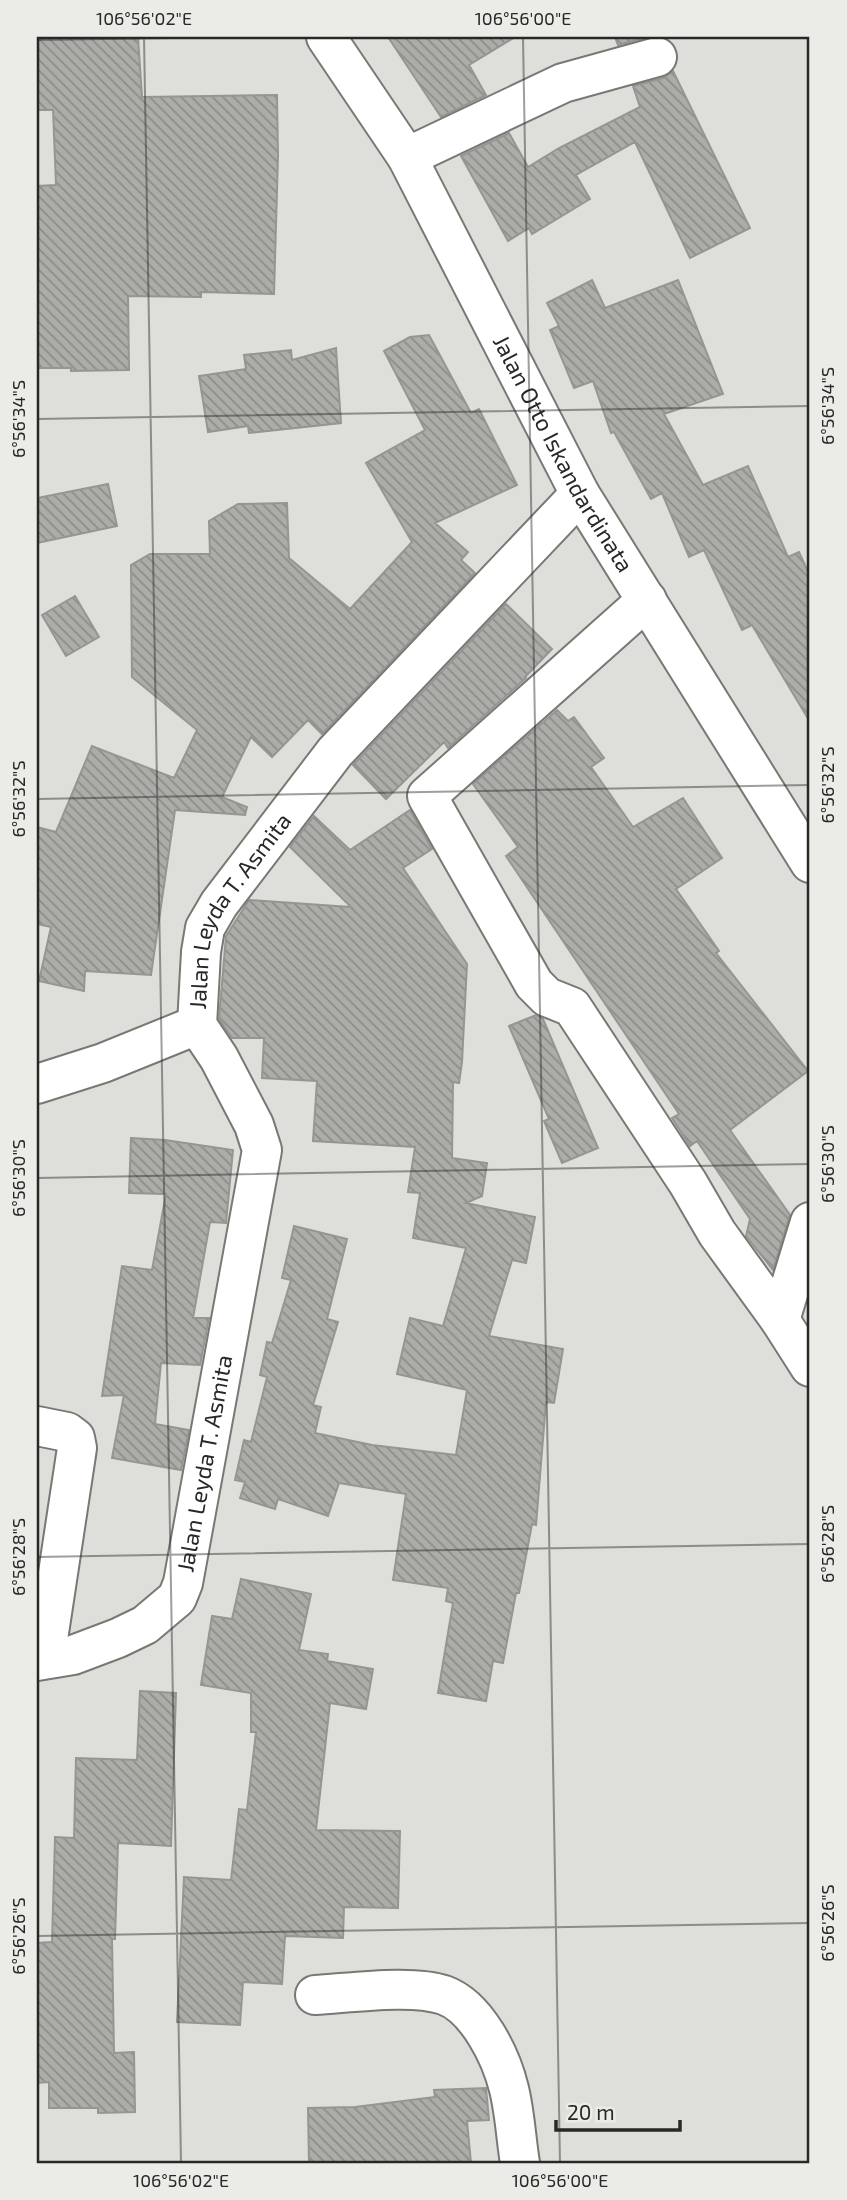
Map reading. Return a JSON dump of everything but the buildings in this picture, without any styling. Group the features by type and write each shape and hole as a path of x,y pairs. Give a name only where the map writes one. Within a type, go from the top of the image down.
{"street":[{"name":"Jalan Otto Iskandardinata","path":"326,37 407,157 580,494 810,863"},
{"path":"407,157 563,82 657,57"},
{"name":"Jalan Leyda T. Asmita","path":"41,1660 74,1655 145,1625 177,1598 183,1583 262,1150 260,1138 231,1080 197,1025 205,928 219,904 335,752 580,494"},
{"path":"647,600 427,796 534,984 547,997 572,1007 688,1183 717,1233 780,1320 810,1367"},
{"path":"37,1084 103,1063 197,1025"},
{"path":"780,1320 810,1222"},
{"path":"37,1426 67,1432 75,1438 77,1448 41,1660"},
{"path":"315,1995 407,1990 442,1994 461,2004 477,2020 509,2088 520,2163"}]}
